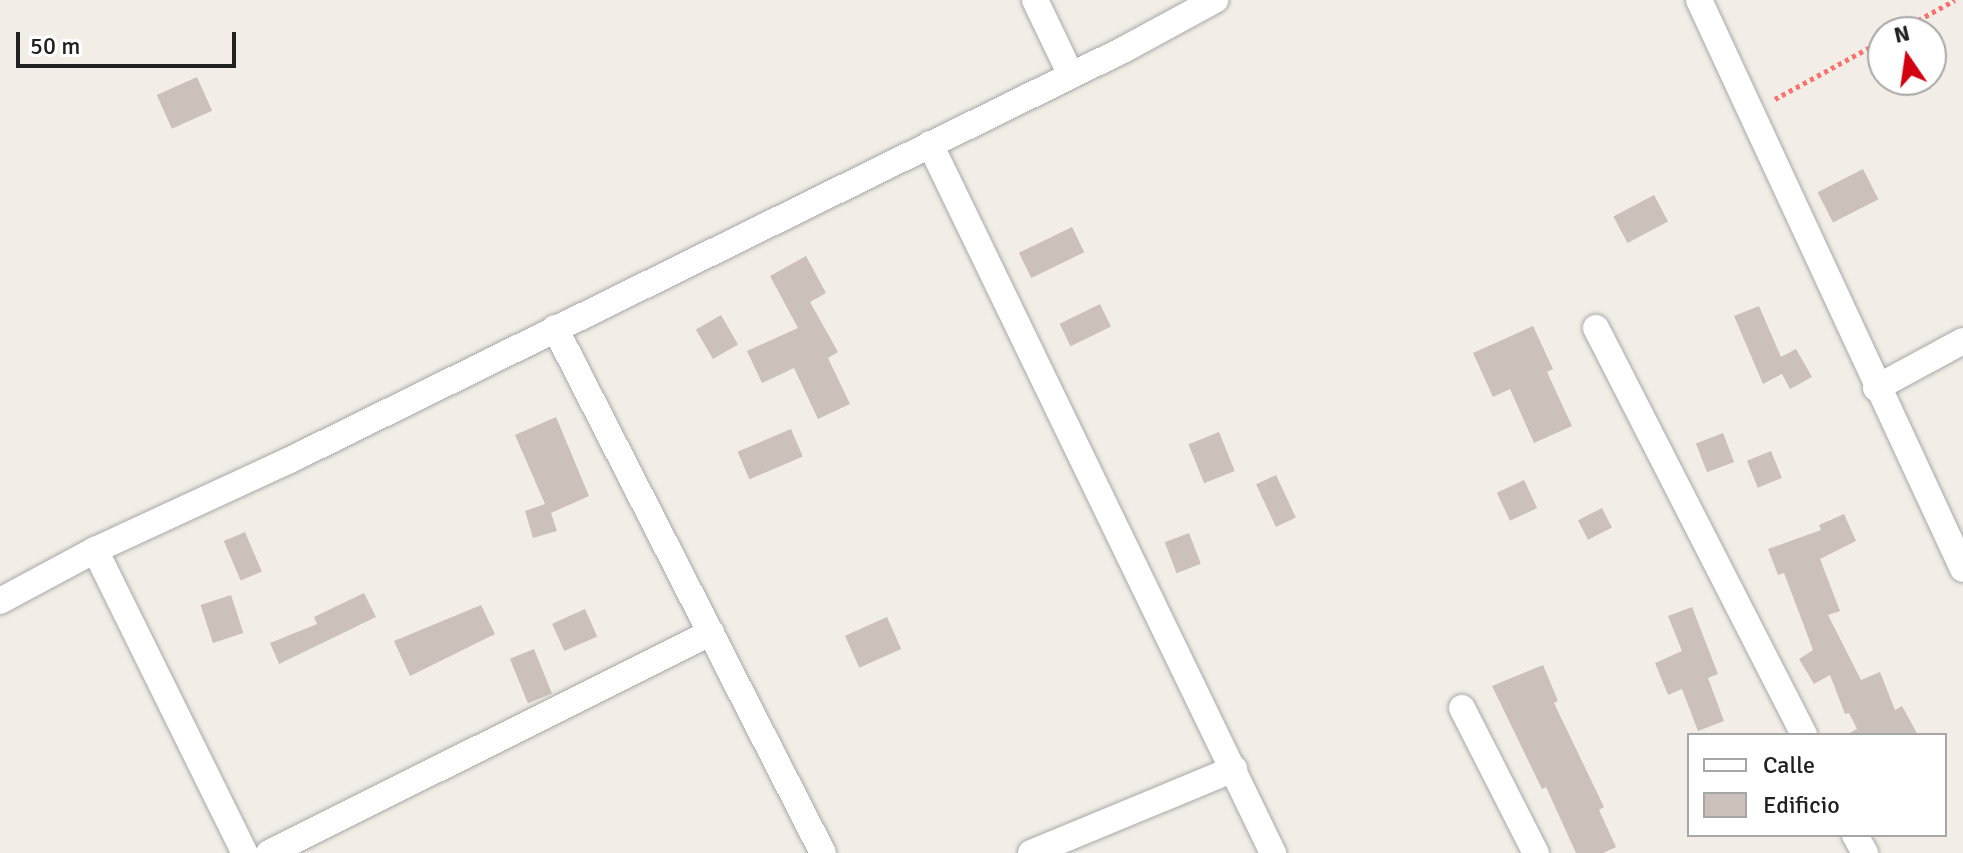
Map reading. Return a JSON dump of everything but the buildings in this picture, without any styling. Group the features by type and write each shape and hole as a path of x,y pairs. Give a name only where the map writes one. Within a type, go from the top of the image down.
{"street":[{"path":"1035,0 1071,75"},
{"path":"0,601 95,550 288,461 1071,75 1215,0"},
{"path":"1699,0 1753,111 1876,388 1963,569"},
{"path":"930,144 1273,853"},
{"path":"555,328 823,853"},
{"path":"1596,328 1803,733"},
{"path":"1876,388 1963,341"},
{"path":"95,550 245,853"},
{"path":"269,853 711,633"},
{"path":"1462,708 1536,853"},
{"path":"1031,853 1234,769"}],"path":[{"path":"1926,16 1955,0"},
{"path":"1753,111 1867,49"}]}
